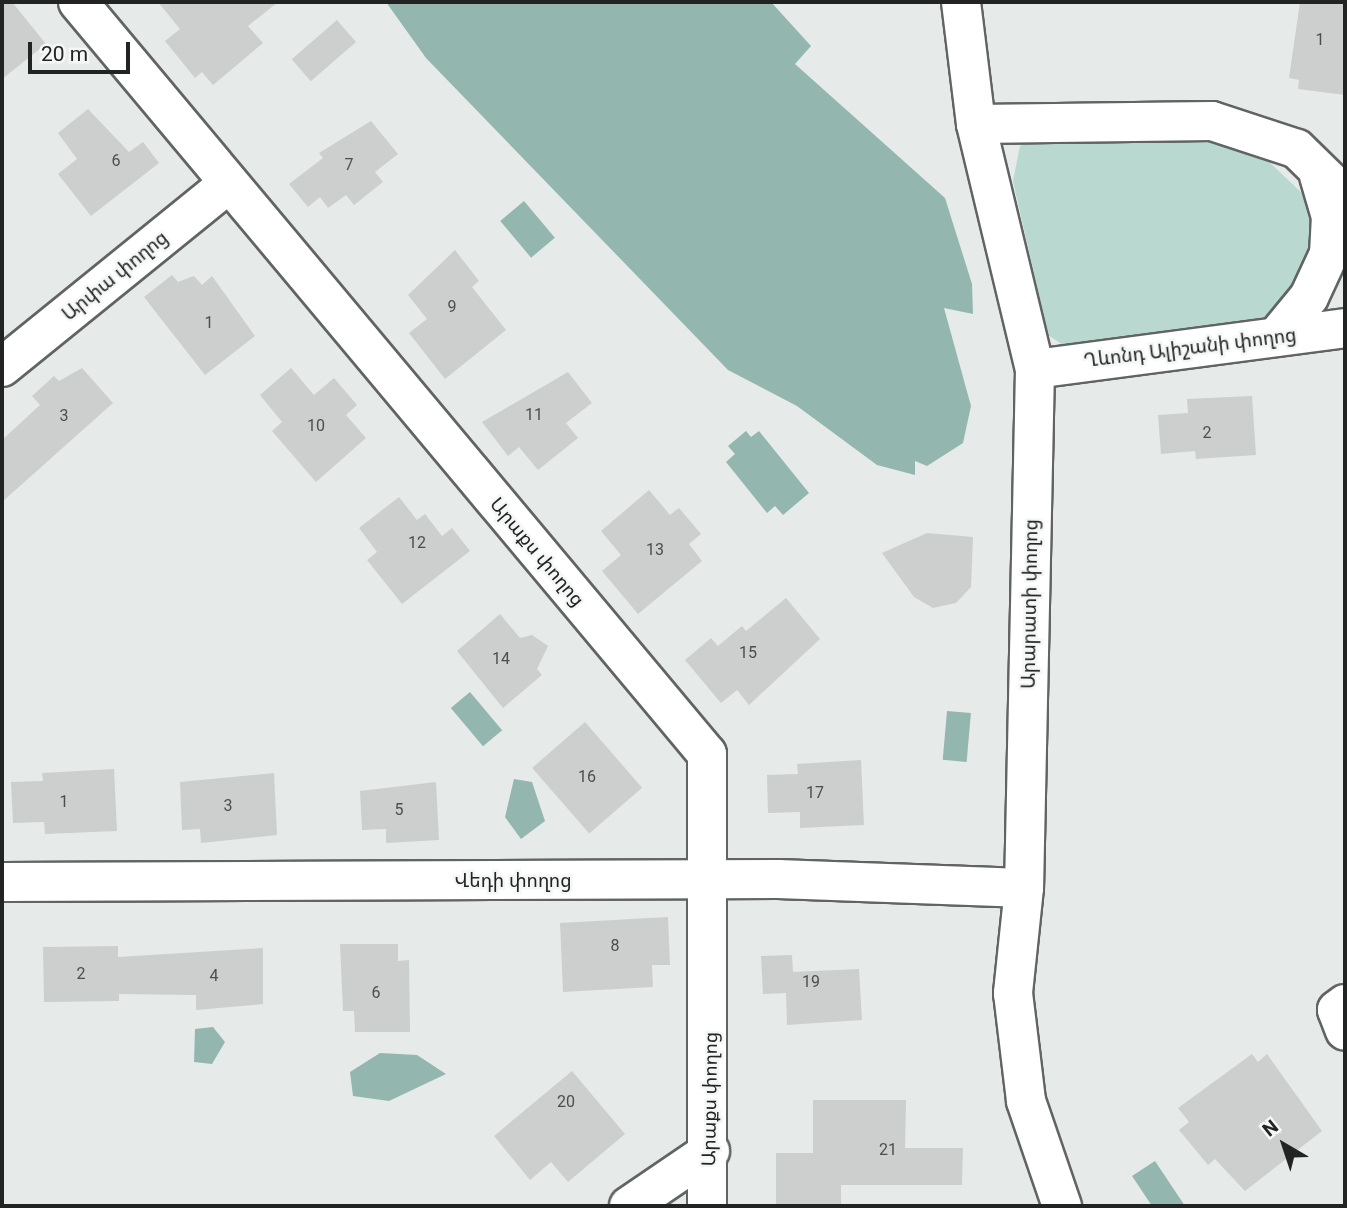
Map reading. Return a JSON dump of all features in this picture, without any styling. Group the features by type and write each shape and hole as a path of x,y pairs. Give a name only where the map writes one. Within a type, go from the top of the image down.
{"street":[{"name":"Արաքս փողոց","path":"78,2 707,754 711,880 710,1151 707,1206"},
{"name":"Արարատի փողոց","path":"961,2 976,124 1035,369 1024,888 1013,993 1026,1101 1062,1206"},
{"path":"976,124 1212,121 1297,149 1332,186 1329,254 1309,297 1276,337"},
{"name":"Արփա փողոց","path":"2,367 228,184"},
{"name":"Ղևոնդ Ալիշանի փողոց","path":"1035,369 1345,328"},
{"name":"Վեդի փողոց","path":"2,882 711,880 1024,888"},
{"path":"1345,1004 1337,1010 1345,1031"},
{"path":"629,1206 710,1151"}],"shaded area":[{"path":"386,2 771,2 811,46 795,64 945,198 972,284 973,314 944,308 971,406 963,443 927,466 915,461 915,475 877,465 797,406 728,370 426,58"},
{"path":"1046,138 1221,140 1266,159 1305,196 1314,237 1298,285 1258,323 1071,350 1048,335 1013,181 1020,146"},
{"path":"524,201 555,238 531,258 500,221"},
{"path":"746,431 751,437 759,431 809,493 783,515 775,506 767,513 726,462 735,454 728,446"},
{"path":"470,692 502,730 483,746 451,708"},
{"path":"947,711 971,713 967,762 943,760"},
{"path":"514,779 532,782 545,821 521,839 505,817"},
{"path":"213,1027 225,1042 212,1064 194,1062 195,1029"},
{"path":"380,1053 417,1055 446,1074 389,1101 353,1096 350,1072"},
{"path":"1155,1161 1185,1206 1152,1206 1132,1176"}],"building":[{"path":"2,2 12,2 46,44 2,79"},
{"path":"158,2 278,2 248,26 263,43 213,85 202,72 195,78 165,41 180,29"},
{"path":"1300,2 1345,2 1345,95 1298,89 1299,80 1289,78"},
{"path":"337,20 356,42 311,81 292,59"},
{"path":"88,109 129,152 143,142 159,163 91,216 58,174 77,159 58,133"},
{"path":"371,121 398,154 375,172 383,182 354,205 346,195 328,208 320,197 308,207 289,184 323,158 319,153"},
{"path":"455,250 479,281 472,287 506,330 445,379 409,333 427,319 408,295"},
{"path":"172,275 178,282 194,276 202,285 212,276 255,336 205,375 144,297"},
{"path":"82,368 113,403 2,502 2,440 40,405 32,396 54,376 59,381"},
{"path":"291,368 314,395 334,378 357,405 346,415 366,438 316,482 272,431 282,422 260,395"},
{"path":"568,372 592,403 566,423 578,438 538,470 519,447 508,456 482,422"},
{"path":"1252,396 1256,455 1196,459 1195,451 1161,454 1158,415 1188,413 1187,399"},
{"path":"649,490 670,515 679,508 701,534 689,544 702,561 638,614 602,571 621,555 601,531"},
{"path":"399,497 417,520 425,514 442,536 452,528 470,551 402,604 367,560 377,552 359,528"},
{"path":"927,533 973,537 971,587 956,603 933,608 914,597 882,553"},
{"path":"786,598 820,639 749,705 737,690 721,703 685,660 711,638 718,646 742,626 746,631"},
{"path":"500,614 520,638 532,635 548,646 537,669 542,675 503,708 457,651"},
{"path":"585,722 642,788 589,834 532,768"},
{"path":"861,760 864,825 800,828 800,812 768,813 767,775 798,774 797,764"},
{"path":"114,769 117,831 45,834 44,822 13,823 11,782 43,781 42,773"},
{"path":"274,773 277,835 201,843 200,829 182,830 180,782"},
{"path":"436,782 439,840 386,843 386,829 362,830 360,791"},
{"path":"668,917 670,965 652,965 653,987 563,992 560,923"},
{"path":"340,944 398,944 398,961 409,960 410,1032 355,1032 354,1011 343,1011"},
{"path":"118,946 118,957 263,948 263,1004 196,1010 196,995 119,994 119,1001 44,1002 43,947"},
{"path":"792,955 793,972 859,969 862,1020 787,1025 786,993 763,994 761,956"},
{"path":"1252,1054 1258,1062 1267,1054 1322,1131 1245,1191 1215,1159 1208,1165 1179,1130 1189,1122 1178,1108"},
{"path":"572,1071 625,1134 568,1182 551,1162 530,1180 494,1136"},
{"path":"813,1100 906,1100 905,1148 963,1148 962,1185 841,1185 841,1204 776,1204 776,1153 813,1153"}]}
